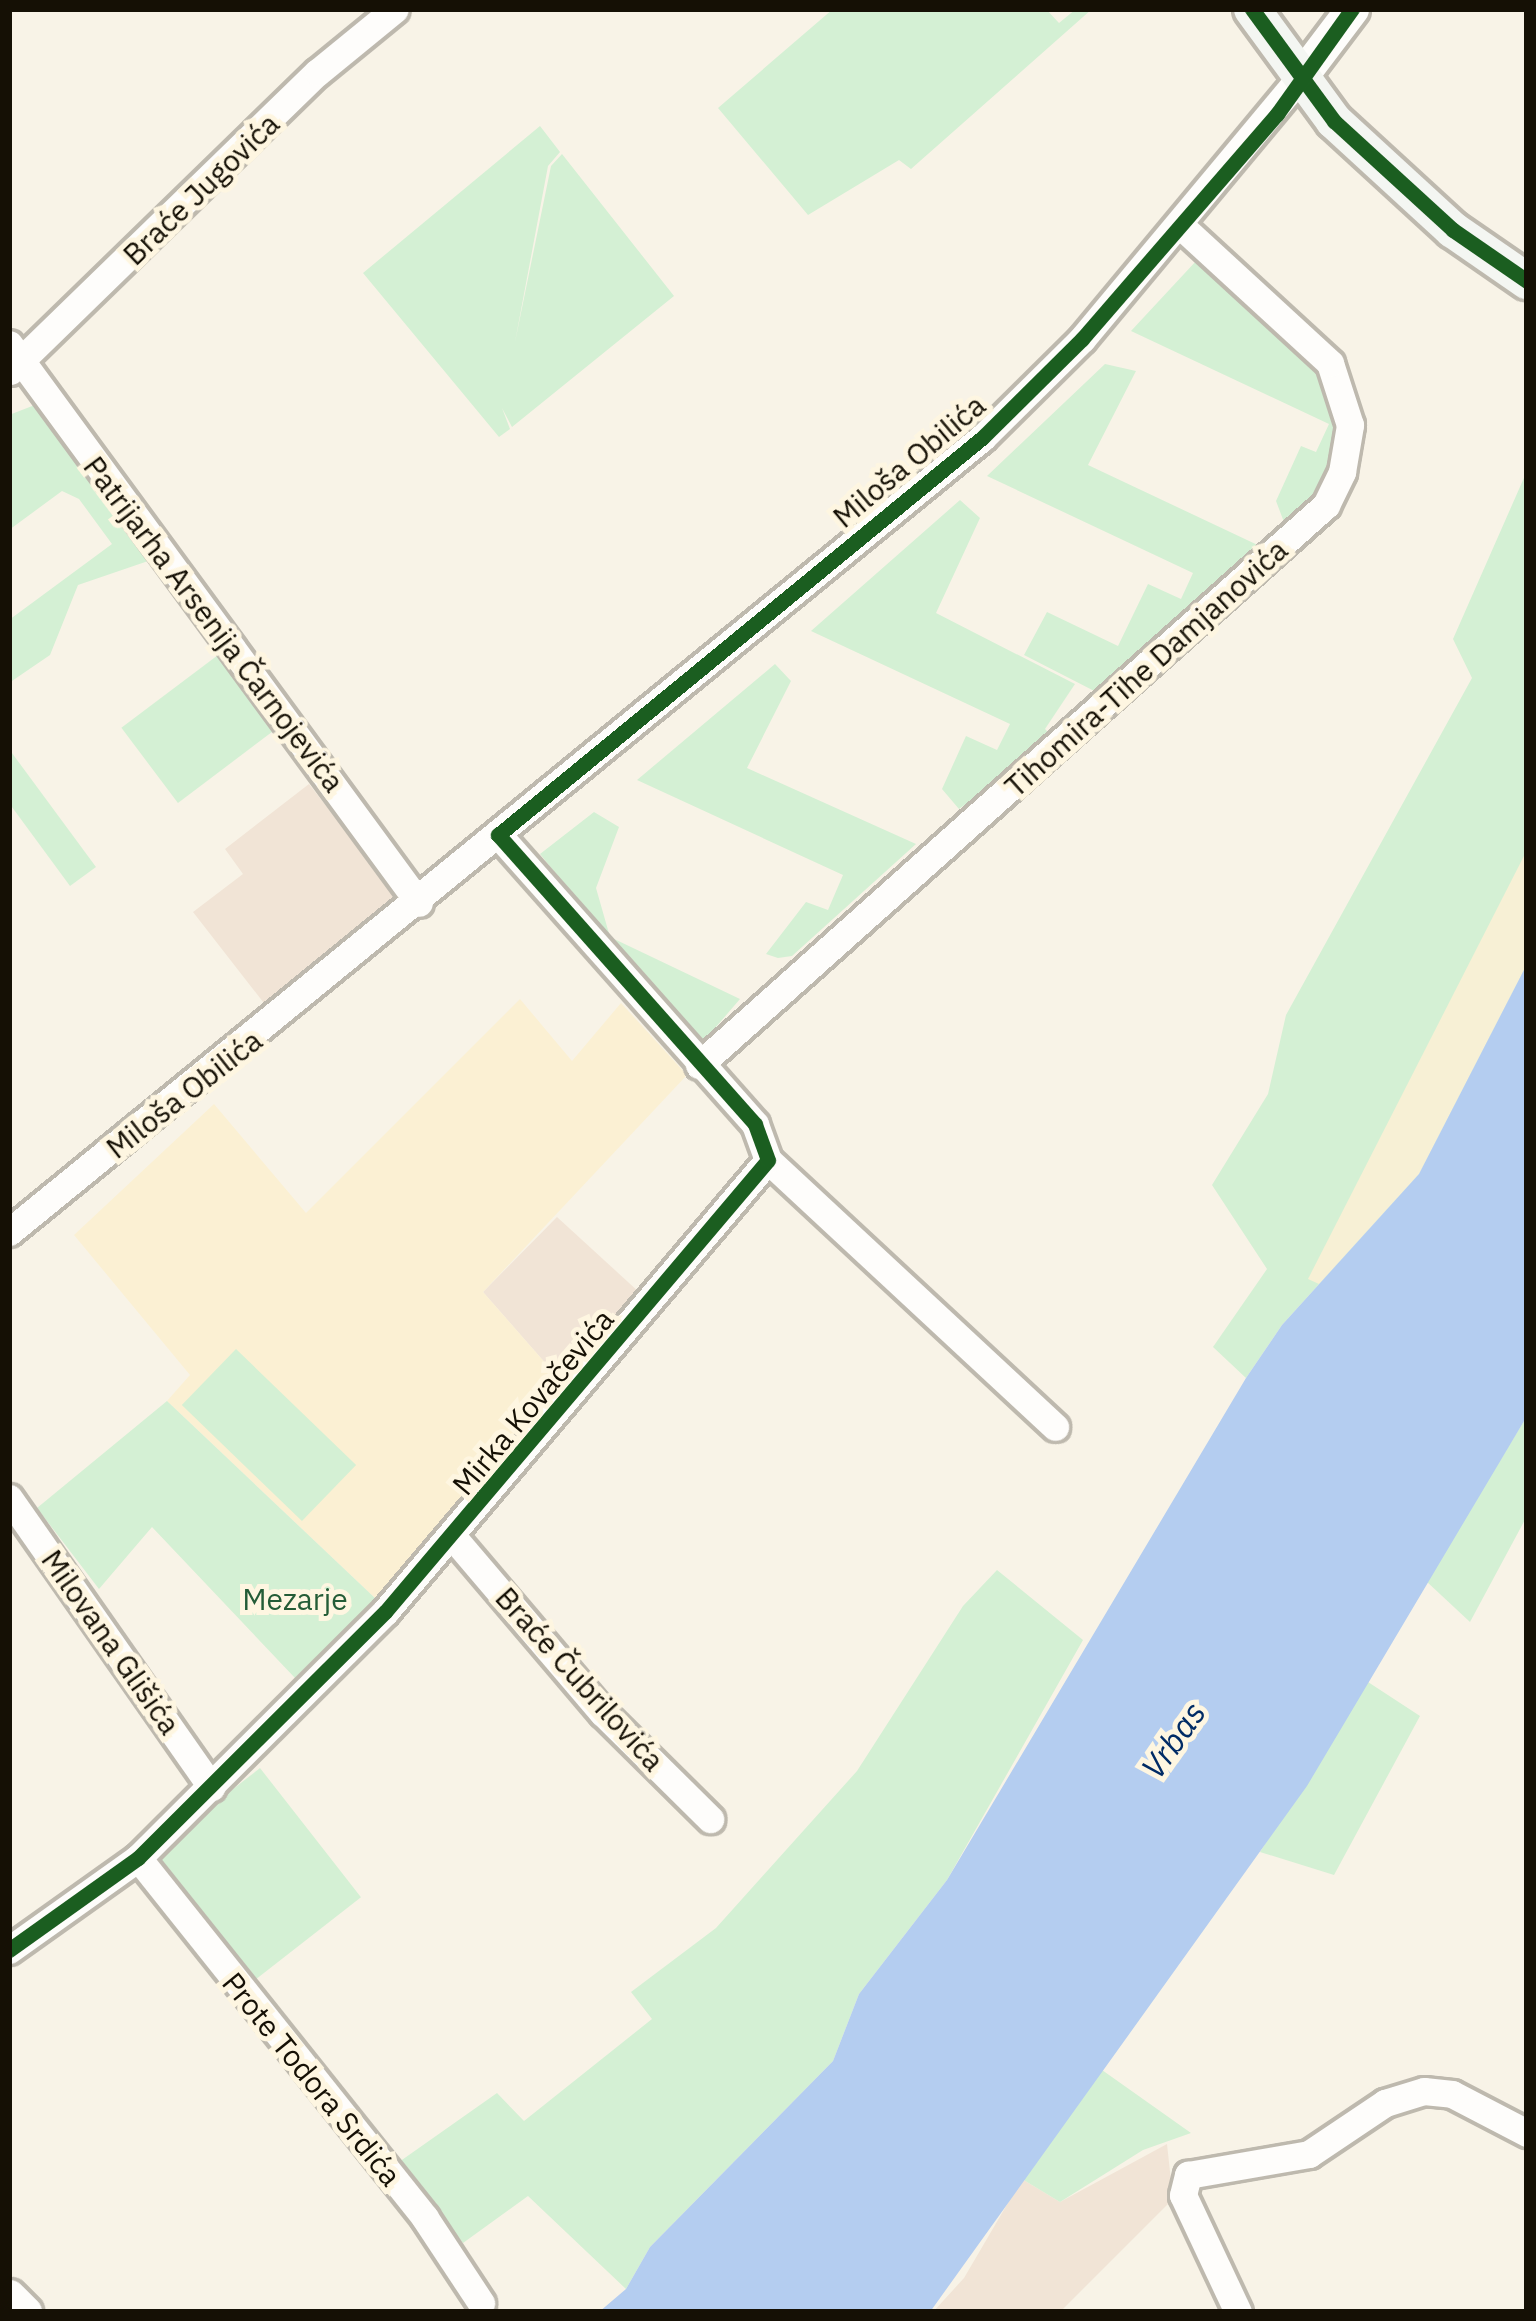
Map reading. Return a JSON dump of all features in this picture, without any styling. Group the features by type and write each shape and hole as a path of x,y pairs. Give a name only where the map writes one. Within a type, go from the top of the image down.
{"main road":[{"path":"1252,9 1334,121 1401,184 1527,280"}],"street":[{"name":"Braće Jugovića","path":"13,359 318,72 395,9"},
{"path":"1302,75 1352,9"},
{"name":"Miloša Obilića","path":"9,1232 419,903 983,437 1082,339 1302,75"},
{"name":"Tihomira-Tihe Damjanovića","path":"699,1065 1326,505 1342,472 1350,425 1330,363 1179,224"},
{"name":"Patrijarha Arsenija Čarnojevića","path":"13,359 419,903"},
{"path":"498,835 754,1124 768,1160 1055,1426"},
{"name":"Mirka Kovačevića","path":"9,1950 138,1858 453,1537 768,1160"},
{"name":"Milovana Glišića","path":"9,1498 212,1787"},
{"name":"Braće Čubrilovića","path":"453,1537 603,1713 710,1819"},
{"name":"Prote Todora Srdića","path":"138,1858 425,2218 481,2303"},
{"path":"1238,2312 1184,2195 1188,2175 1310,2154 1385,2103 1424,2091 1452,2094 1527,2133"},
{"path":"9,2296 25,2312"}],"shaded area":[{"path":"309,784 401,902 267,1007 193,912 243,874 225,849"},
{"path":"520,999 572,1061 621,1003 687,1075 483,1292 561,1381 376,1599 167,1401 190,1375 74,1235 214,1104 306,1213"},
{"path":"557,1217 640,1293 561,1381 483,1292"},
{"path":"1167,2144 1173,2199 1060,2312 933,2312 964,2278 1022,2179 1060,2202"}],"green space":[{"path":"833,9 1046,9 1059,23 1076,9 1092,9 911,169 899,160 808,215 718,108"},
{"path":"540,126 560,152 548,166 515,342 551,166 562,154 674,296 512,427 502,408 510,429 499,437 363,273"},
{"path":"1197,260 1306,351 1338,421 1320,492 1284,522 1276,501 1301,446 1316,452 1329,424 1131,331"},
{"path":"1105,364 1136,371 1088,465 1264,548 1106,697 1024,655 1047,612 1118,646 1148,584 1181,599 1193,573 987,476"},
{"path":"40,403 154,559 78,585 50,655 9,683 9,620 112,544 79,499 62,491 9,530 9,415"},
{"path":"1527,471 1527,964 1419,1174 1282,1325 1246,1378 1213,1347 1267,1269 1212,1185 1268,1094 1286,1015 1472,678 1453,639"},
{"path":"960,500 980,518 936,613 1075,684 1045,729 1054,738 959,809 942,789 966,736 997,750 1010,724 811,631"},
{"path":"230,646 287,721 178,803 121,728"},
{"path":"775,664 791,681 747,768 916,844 792,956 778,958 766,954 806,902 828,910 843,875 637,780"},
{"path":"9,749 96,867 70,886 9,803"},
{"path":"594,812 619,827 596,888 610,937 740,999 697,1049 540,854"},
{"path":"236,1349 356,1465 302,1521 182,1405"},
{"name":"Mezarje","path":"167,1401 376,1599 295,1678 152,1527 99,1589 37,1508"},
{"path":"1527,1416 1527,1516 1470,1622 1426,1581"},
{"path":"997,1570 1083,1640 947,1880 859,1994 833,2061 650,2247 626,2289 528,2196 463,2243 399,2162 497,2093 524,2121 652,2019 631,1992 716,1928 857,1771 963,1606"},
{"path":"1368,1682 1420,1716 1334,1875 1260,1852"},
{"path":"260,1768 361,1897 250,1984 149,1855"},
{"path":"1102,2070 1191,2133 1143,2150 1060,2202 1022,2179"}],"sand":[{"path":"1527,850 1527,964 1419,1174 1319,1284 1308,1279"}],"water":[{"name":"Vrbas","path":"1527,964 1527,1416 1307,1786 930,2312 599,2312 626,2289 650,2247 833,2061 859,1994 947,1880 1246,1378 1282,1325 1419,1174"}],"cycle path":[{"path":"1252,9 1334,121 1453,230 1527,281"},
{"path":"9,1950 138,1858 385,1612 768,1160 755,1124 498,835 983,437 1082,339 1277,114 1352,9"}]}
